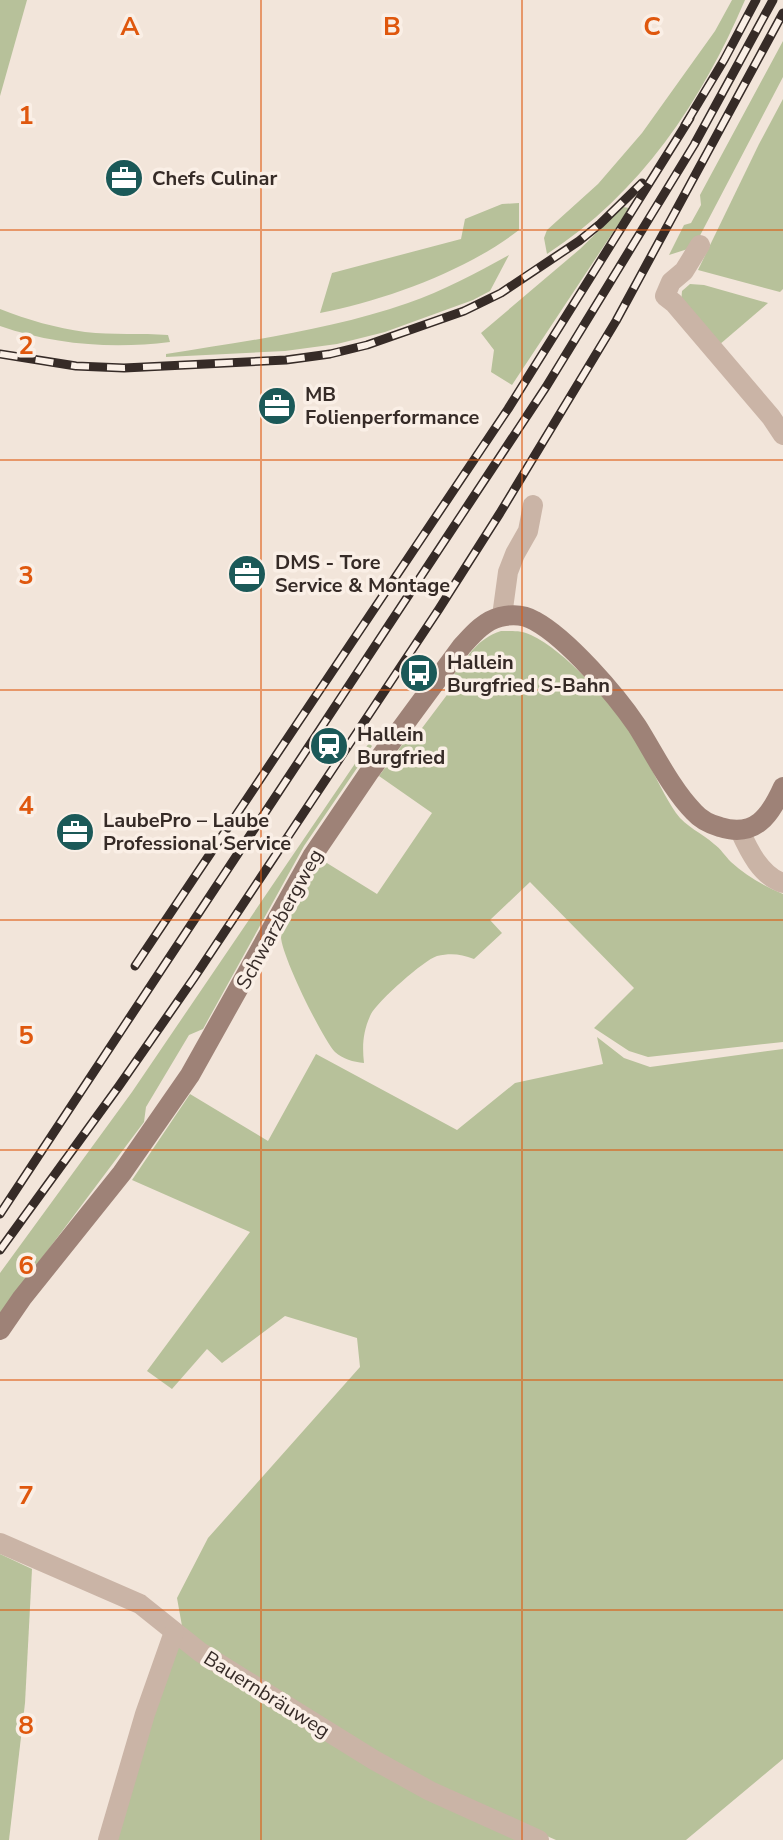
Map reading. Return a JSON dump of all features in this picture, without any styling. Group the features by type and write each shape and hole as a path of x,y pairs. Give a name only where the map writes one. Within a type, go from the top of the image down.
{"street":[{"path":"700,245 684,271 671,282 665,296 771,417 783,435"},
{"path":"533,505 528,531 508,572 502,616 517,615 533,619 551,631 579,658 635,724 684,800 708,824 727,830 751,828 761,823 781,791"},
{"name":"Schwarzbergweg","path":"0,1330 122,1173 190,1075 313,855 370,771 462,646 490,620 502,616"},
{"path":"740,831 759,866 783,883"},
{"name":"Bauernbräuweg","path":"0,1543 140,1604 200,1652 374,1760 430,1791 539,1840"},
{"path":"108,1840 145,1714 174,1632"}],"green space":[{"path":"0,0 27,0 0,96"},
{"path":"732,0 745,0 709,74 665,142 611,203 547,254 544,238 547,230 598,184 642,133 715,31"},
{"path":"783,41 783,77 694,247 669,255 684,225 691,223 701,205 700,195"},
{"path":"783,99 783,289 780,292 698,270"},
{"path":"519,203 519,230 475,258 398,292 320,313 332,273 461,239 465,219 502,204"},
{"path":"623,207 629,208 512,385 491,372 494,350 481,333 580,249"},
{"path":"509,255 490,291 385,332 337,344 285,351 166,357 166,354 349,321 434,293"},
{"path":"690,284 768,303 719,345 681,303 682,291"},
{"path":"0,309 63,328 95,333 168,335 170,342 106,345 42,338 0,326"},
{"path":"501,631 531,635 572,665 623,721 680,818 743,872 783,894 783,1042 648,1057 629,1051 594,1028 634,988 530,882 490,920 502,933 474,959 456,954 437,956 382,1000 366,1026 364,1063 341,1057 329,1044 287,958 282,944 283,928 322,860 377,894 432,813 379,776 405,741 410,744 459,679 454,674 469,654 486,638"},
{"path":"369,743 372,746 304,846 203,1029 189,1035 146,1107 144,1122 0,1314 0,1273 132,1092"},
{"path":"597,1037 624,1058 650,1067 783,1049 783,1759 686,1840 556,1840 438,1789 194,1642 182,1626 177,1598 208,1538 360,1367 357,1338 285,1316 222,1363 207,1349 172,1389 147,1371 250,1232 132,1180 190,1094 268,1141 316,1054 457,1130 515,1083 603,1064"},
{"path":"0,1554 32,1569 25,1703 9,1840 0,1840"},
{"path":"175,1647 183,1648 522,1840 116,1840"}],"railway":[{"path":"685,125 756,0"},
{"path":"0,1214 546,387 694,145 773,0"},
{"path":"0,1250 194,978 500,513 616,321 783,13"},
{"path":"135,966 508,409 690,118"},
{"path":"0,354 76,366 124,368 286,360 367,345 464,311 501,293 579,241 642,183"}],"place":[{"name":"Chefs Culinar","path":"124,178"},
{"name":"MB Folienperformance","path":"277,406"},
{"name":"DMS - Tore Service & Montage","path":"247,574"},
{"name":"Hallein Burgfried S-Bahn","path":"419,673"},
{"name":"Hallein Burgfried","path":"329,746"},
{"name":"LaubePro – Laube Professional Service","path":"75,832"}]}
